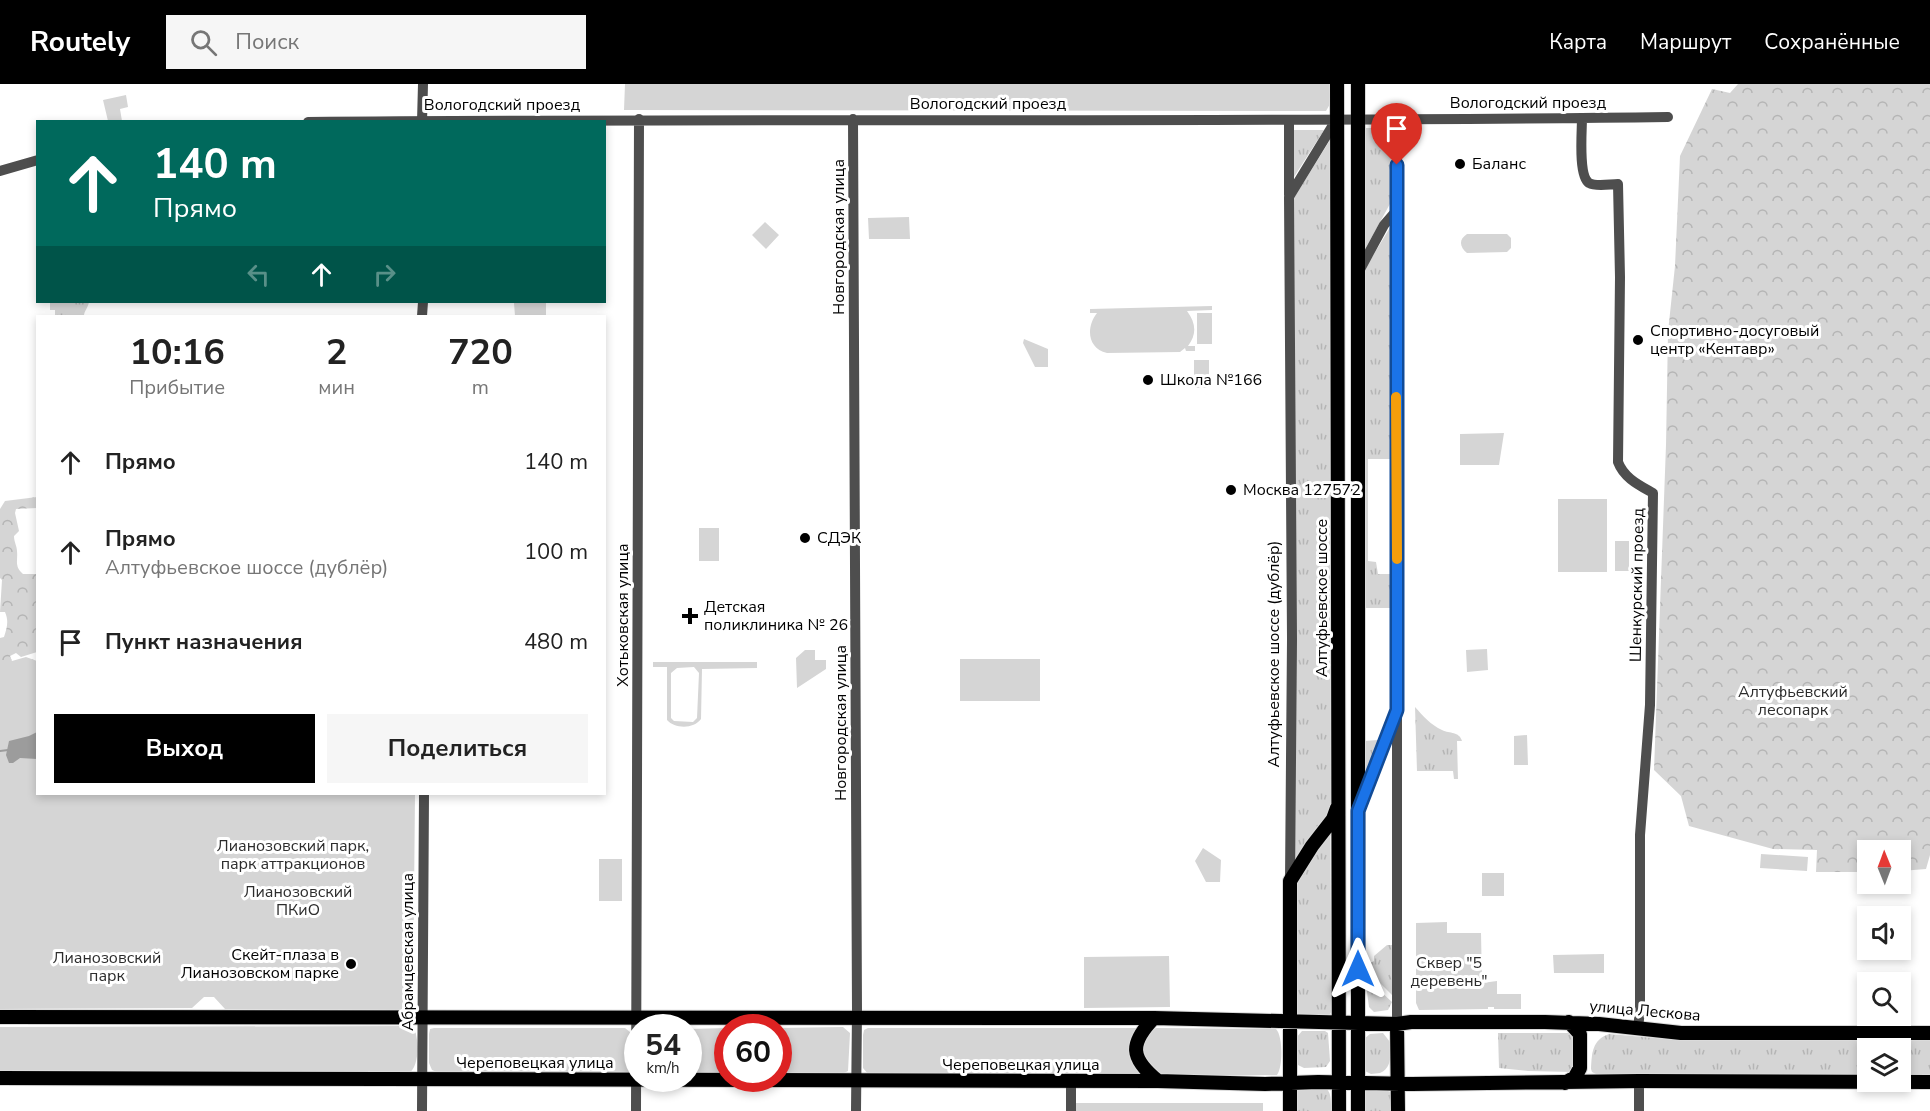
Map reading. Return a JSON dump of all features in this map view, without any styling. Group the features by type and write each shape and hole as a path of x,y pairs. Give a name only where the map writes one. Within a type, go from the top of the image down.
{"main road":[{"name":"Алтуфьевское шоссе","path":"1337,84 1339,1111"},
{"path":"1358,84 1358,1111"},
{"path":"1290,881 1312,846 1333,819 1340,800"},
{"name":"Алтуфьевское шоссе (дублёр)","path":"1290,881 1290,1111"},
{"path":"0,1017 624,1017"},
{"path":"702,1018 1154,1018 1358,1023"},
{"path":"1154,1018 1141,1034 1136,1053 1141,1066 1158,1082"},
{"path":"1565,1083 1575,1077 1580,1068 1580,1034 1569,1022"},
{"name":"улица Лескова","path":"1358,1023 1569,1022 1681,1033 1930,1033"},
{"path":"1397,1024 1398,1111"},
{"path":"1599,1024 1593,1030 1589,1040 1588,1068 1591,1077 1600,1082"},
{"name":"Череповецкая улица","path":"0,1078 624,1080"},
{"name":"Череповецкая улица","path":"702,1080 1358,1083"},
{"path":"1358,1083 1930,1082"}],"street":[{"path":"422,120 423,84"},
{"name":"Вологодский проезд","path":"606,120 1358,120 1668,117"},
{"name":"Шенкурский проезд","path":"1582,118 1582,162 1585,178 1588,183 1595,185 1618,184 1620,277 1618,462 1625,474 1653,493 1650,705 1640,835 1640,1011 1638,1028"},
{"name":"Новгородская улица","path":"853,119 856,1111"},
{"path":"1397,119 1397,1024"},
{"name":"Хотьковская улица","path":"636,1014 639,120"},
{"name":"Алтуфьевское шоссе (дублёр)","path":"1289,120 1292,494 1290,881"},
{"path":"1289,197 1336,120"},
{"path":"1,168 36,159"},
{"path":"1358,273 1384,225 1397,210"},
{"path":"1358,811 1397,710"},
{"name":"Абрамцевская улица","path":"422,1111 424,795"},
{"path":"1071,1081 1071,1111"},
{"path":"1639,1081 1639,1111"},
{"name":"Хотьковская улица","path":"636,1092 636,1111"}],"green space":[{"path":"625,84 1330,84 1330,104 1326,111 624,110"},
{"name":"Алтуфьевский лесопарк","path":"1738,84 1930,84 1930,855 1926,869 1911,870 1911,840 1857,840 1857,872 1816,872 1817,850 1773,849 1689,826 1681,796 1654,770 1668,332 1675,266 1680,156 1712,89 1730,93"},
{"path":"126,95 128,107 120,109 122,120 108,120 103,100"},
{"path":"1363,128 1391,128 1391,202 1363,253"},
{"path":"1294,130 1324,130 1294,177"},
{"path":"1330,140 1332,804 1331,811 1295,861 1294,198"},
{"path":"909,217 910,239 869,239 868,218"},
{"path":"765,222 779,235 766,249 752,235"},
{"path":"1391,226 1392,459 1368,459 1368,561 1376,562 1378,574 1392,574 1392,608 1364,608 1364,741 1378,740 1392,710 1363,783 1363,272"},
{"path":"1467,234 1507,234 1511,238 1511,248 1507,252 1467,253 1461,244"},
{"path":"50,303 89,303 84,315 55,315 55,310 50,310"},
{"path":"514,303 546,303 546,315 515,315"},
{"path":"1212,306 1212,310 1187,311 1194,329 1188,346 1195,346 1195,351 1186,351 1185,348 1180,352 1107,353 1095,347 1090,336 1091,324 1097,313 1090,313 1090,309"},
{"path":"1197,313 1212,313 1212,344 1197,344"},
{"path":"1024,339 1048,349 1048,367 1035,367 1023,343"},
{"path":"1194,360 1209,360 1209,388 1194,388"},
{"path":"1504,433 1499,465 1460,465 1460,434"},
{"path":"36,497 36,508 16,509 19,531 14,536 18,569 23,574 36,574 36,652 21,657 16,653 10,656 12,661 26,657 36,661 36,728 0,691 0,638 4,637 7,628 5,612 0,612 2,580 0,578 0,509 5,501"},
{"path":"1558,499 1607,499 1607,572 1558,572"},
{"path":"699,528 719,528 719,561 699,561"},
{"path":"1615,541 1629,541 1629,571 1615,571"},
{"path":"1487,649 1488,670 1467,672 1466,650"},
{"path":"805,650 815,650 815,660 826,660 826,669 797,688 796,658"},
{"path":"960,659 1040,659 1040,701 960,701"},
{"path":"653,662 757,662 757,668 702,669 701,719 694,725 684,727 667,720 667,667 653,667","holes":["694,667 699,673 697,718 693,722 674,721 671,718 671,673 677,668"]},
{"name":"Лианозовский ПКиО","path":"0,664 36,664 36,795 415,795 413,1004 405,1010 225,1009 214,997 204,997 192,1008 0,1009"},
{"path":"1415,707 1434,726 1461,738 1462,741 1457,741 1458,779 1454,779 1453,771 1417,771"},
{"path":"1527,735 1528,765 1514,765 1514,736"},
{"path":"1330,832 1332,1011 1328,1017 1295,1016 1294,882"},
{"path":"1203,848 1221,860 1220,882 1206,882 1195,861"},
{"path":"1761,854 1808,857 1807,871 1760,868"},
{"path":"599,859 622,859 622,901 599,901"},
{"path":"1482,873 1504,873 1504,896 1482,896"},
{"name":"Сквер \"5 деревень\"","path":"1447,922 1447,933 1481,933 1482,983 1497,981 1497,994 1521,994 1521,1009 1488,1007 1488,1009 1419,1010 1416,1003 1416,923"},
{"path":"1387,945 1392,945 1392,995 1370,973 1370,963 1374,961 1374,956"},
{"path":"1604,954 1604,973 1554,973 1553,955"},
{"path":"1169,956 1170,1007 1084,1008 1084,957"},
{"path":"1365,977 1392,1002 1388,1010 1374,1012 1369,1007"},
{"path":"408,1026 414,1028 417,1046 415,1065 408,1074 0,1070 0,1027"},
{"path":"843,1027 850,1033 848,1071 844,1073 792,1073 792,1028"},
{"path":"624,1028 624,1074 439,1073 432,1070 429,1063 430,1029"},
{"path":"714,1028 714,1073 702,1073 702,1029"},
{"path":"868,1028 1141,1028 1132,1059 1140,1074 868,1074 863,1068 863,1035 864,1030"},
{"path":"1156,1028 1276,1029 1281,1045 1279,1071 1277,1075 1164,1075 1156,1072 1141,1057 1144,1040"},
{"path":"1302,1031 1328,1033 1330,1061 1326,1067 1304,1068 1298,1065 1296,1038"},
{"path":"1383,1033 1390,1042 1389,1064 1380,1073 1371,1074 1363,1070 1364,1039 1370,1034"},
{"path":"1498,1033 1571,1033 1578,1039 1572,1072 1499,1068"},
{"path":"1609,1034 1679,1040 1857,1040 1857,1075 1598,1075 1591,1069 1593,1052 1596,1043"},
{"path":"1911,1040 1930,1040 1930,1075 1911,1075"},
{"path":"1300,1087 1325,1088 1330,1095 1331,1111 1294,1111 1296,1090"},
{"path":"1370,1088 1387,1090 1391,1093 1392,1111 1363,1111 1365,1092"},
{"path":"1076,1103 1263,1103 1263,1111 1076,1111"}],"shaded area":[{"path":"36,732 36,759 20,758 9,763 6,755 9,741"}],"waterway":[{"path":"0,751 8,750"}],"slow traffic":[{"path":"1396,397 1397,559"}],"place":[{"name":"Баланс","path":"1460,164"},
{"name":"Спортивно-досуговый центр «Кентавр»","path":"1638,340"},
{"name":"Школа №166","path":"1148,380"},
{"name":"Москва 127572","path":"1231,490"},
{"name":"СДЭК","path":"805,538"},
{"name":"Детская поликлиника № 26","path":"690,616"},
{"name":"Скейт-плаза в Лианозовском парке","path":"351,964"}],"route":[{"path":"1358,969 1358,811 1397,710 1397,165"}],"park label":[{"name":"Лианозовский парк, парк аттракционов","path":"293,855"},
{"name":"Лианозовский парк","path":"107,967"}]}
